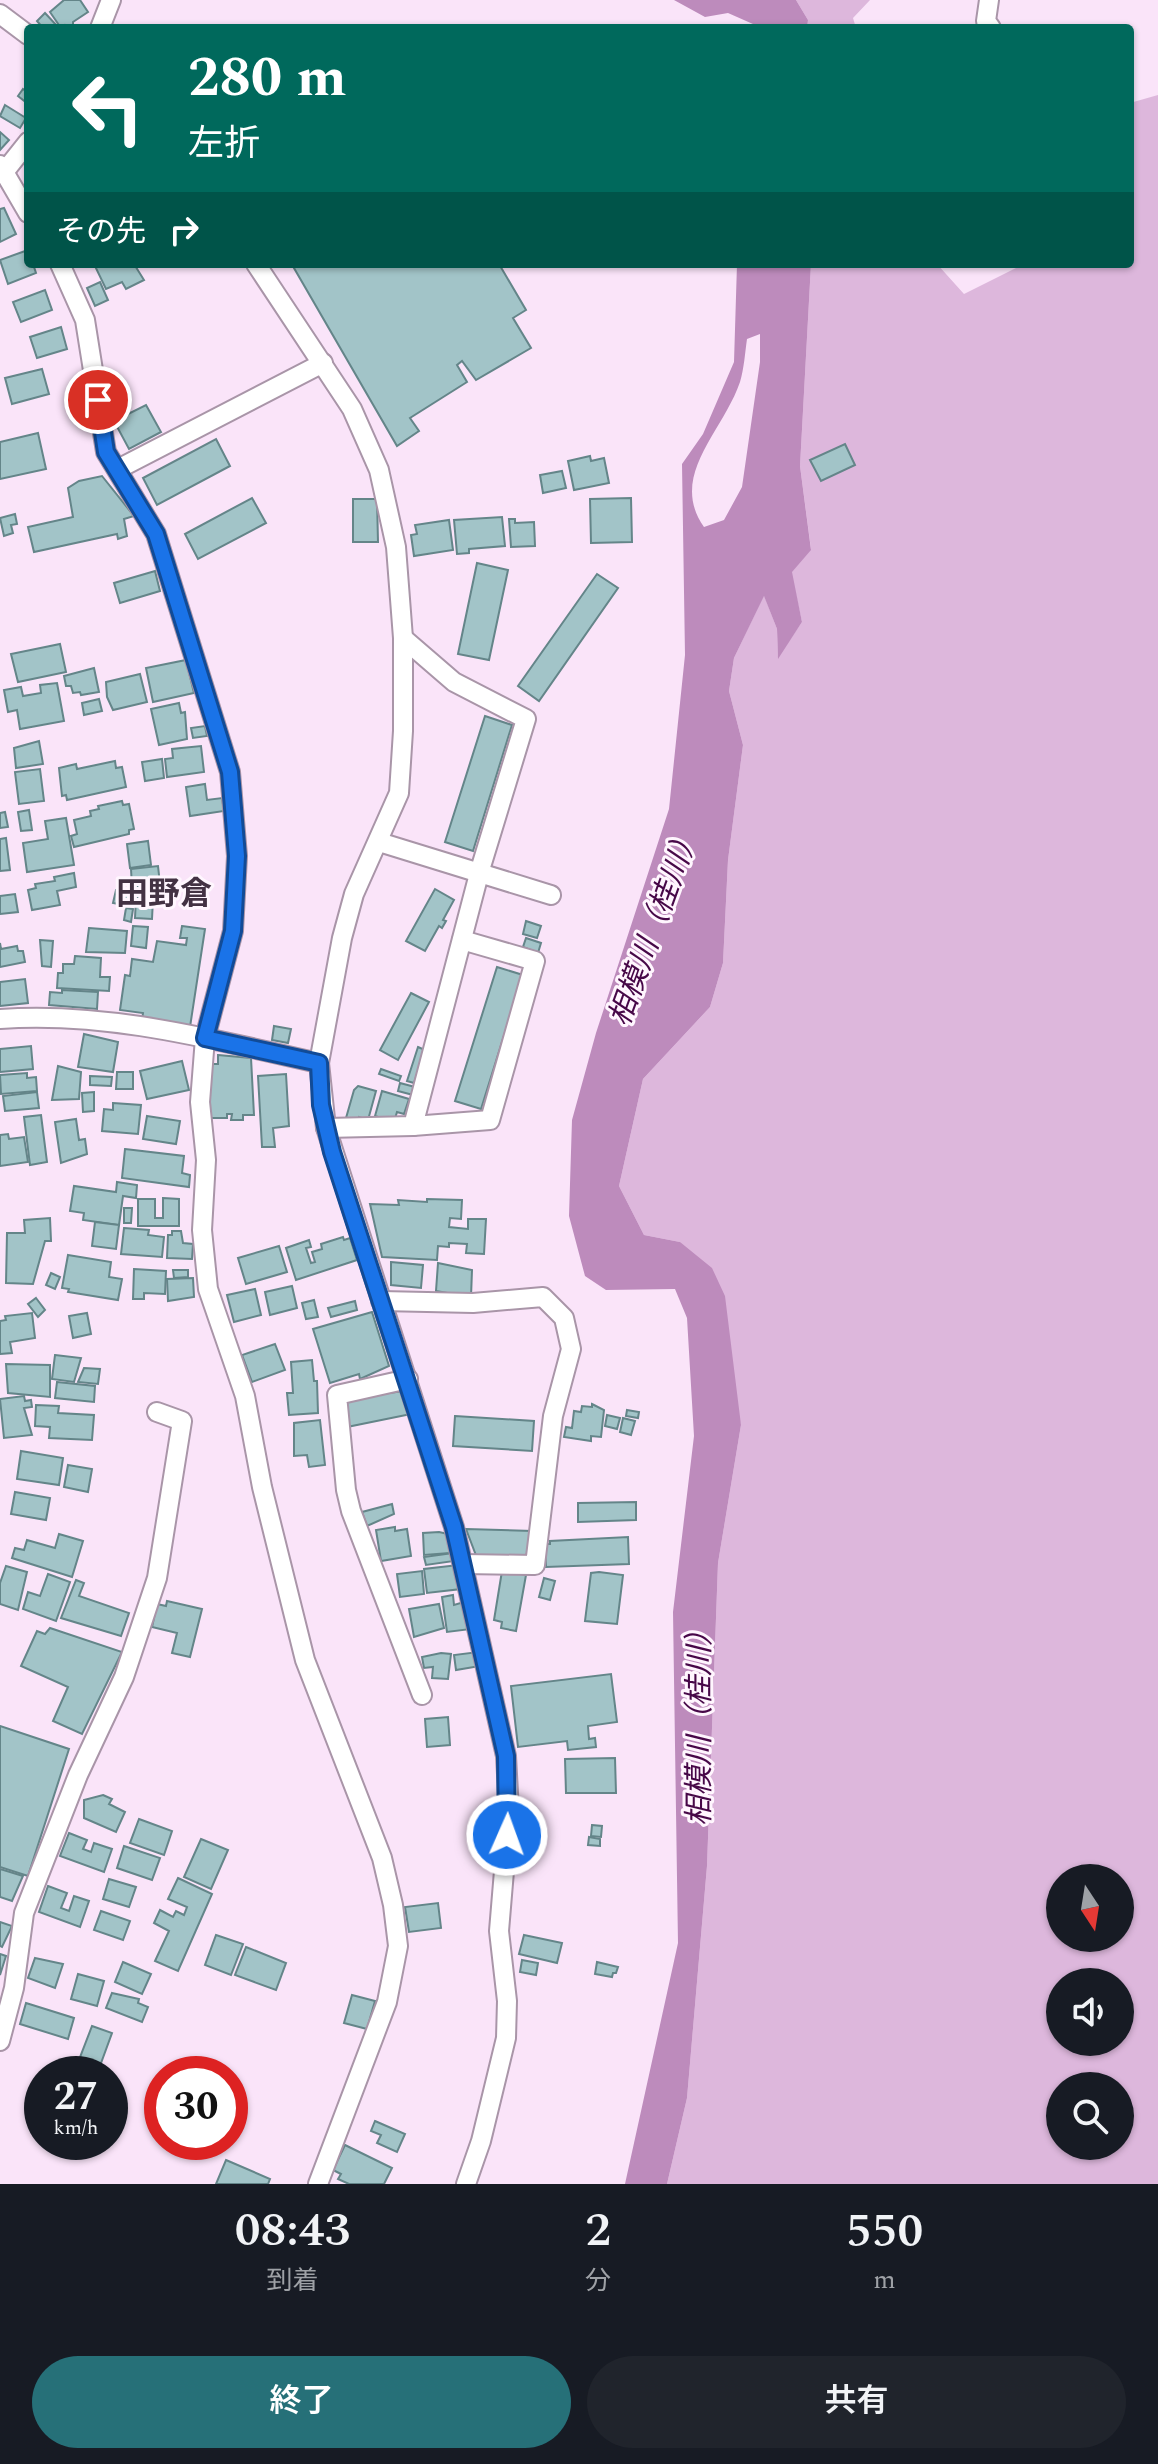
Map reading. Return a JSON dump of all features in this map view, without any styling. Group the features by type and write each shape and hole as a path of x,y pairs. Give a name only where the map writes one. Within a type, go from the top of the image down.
{"street":[{"path":"102,24 111,0"},
{"path":"988,24 989,0"},
{"path":"0,14 24,32"},
{"path":"24,146 3,168 24,206"},
{"path":"62,268 85,320 106,452 156,534 230,772 237,856 233,931 205,1038 200,1102 206,1160 202,1230 208,1289 245,1396 262,1487 305,1660 382,1858 398,1946 387,2002 318,2184"},
{"path":"259,268 352,409 387,499 396,547 403,638 399,793 354,894 342,938 319,1063 326,1128 408,1379 463,1564 504,1742 509,1811 499,1931 507,2001 506,2038 481,2141 466,2184"},
{"path":"118,469 323,363"},
{"path":"403,638 454,682 526,719 480,870 413,1126"},
{"path":"379,842 480,870 551,895"},
{"path":"326,1128 490,1120 535,961 462,940"},
{"path":"0,1019 38,1016 92,1020 205,1038 319,1063"},
{"path":"381,1301 473,1303 543,1297 564,1318 571,1349 553,1416 535,1565 463,1564"},
{"path":"408,1379 337,1395 346,1490 351,1511 422,1695"},
{"path":"0,2041 14,1988 24,1913 78,1775 124,1677 157,1578 182,1421 157,1412"}],"shaded area":[{"path":"796,0 870,0 853,18 855,24 808,24"},
{"path":"1158,95 1158,2184 667,2184 687,2098 707,1866 718,1563 741,1425 680,1242 644,1235 619,1186 643,1079 710,1007 723,963 728,860 743,745 729,691 734,658 764,595 777,629 778,657 802,622 791,572 811,549 800,466 811,268 941,268 964,294 1016,268 1134,268 1134,102"}],"water":[{"path":"674,0 796,0 808,20 808,24 753,24 728,13 705,17"},
{"name":"相模川（桂川）","path":"737,268 811,268 800,466 811,550 792,572 802,622 778,659 777,629 764,596 734,658 729,691 743,745 728,860 723,963 710,1007 643,1079 619,1186 644,1235 680,1242 712,1268 725,1296 741,1425 718,1563 707,1866 687,2098 667,2184 625,2184 678,1943 673,1612 694,1436 687,1318 675,1289 606,1290 585,1276 569,1216 572,1120 596,1033 669,809 685,655 682,464 703,434 734,362","holes":["760,334 760,362 742,487 724,520 704,527 695,508 692,490 695,472 740,382 747,339"]}],"building":[{"path":"64,0 80,0 88,12 73,24 58,24 50,12"},
{"path":"45,13 55,24 40,24 37,21"},
{"path":"5,105 24,117 24,121 20,128 0,116"},
{"path":"0,132 9,140 0,150"},
{"path":"4,208 16,234 0,242 0,209"},
{"path":"24,251 24,268 34,268 36,273 8,284 0,260"},
{"path":"96,268 136,268 144,280 126,289 122,282 106,289"},
{"path":"294,268 501,268 526,310 513,318 531,348 476,380 462,361 457,365 467,382 410,418 419,431 397,446"},
{"path":"100,282 108,300 95,306 87,288"},
{"path":"45,290 52,310 21,322 13,302"},
{"path":"61,327 67,349 37,358 30,337"},
{"path":"42,369 49,394 12,404 5,378"},
{"path":"146,405 161,432 129,449 114,421"},
{"path":"38,433 46,469 0,479 0,442"},
{"path":"216,439 230,466 157,505 143,478"},
{"path":"845,444 855,465 821,481 810,460"},
{"path":"590,456 591,461 604,458 609,483 574,490 568,461"},
{"path":"562,471 566,488 543,493 540,475"},
{"path":"102,476 134,516 124,519 127,536 118,539 117,534 34,552 28,527 73,517 68,488 79,481"},
{"path":"252,498 266,523 198,559 185,534"},
{"path":"631,498 632,542 591,543 590,499"},
{"path":"353,499 377,499 378,542 353,542"},
{"path":"15,514 17,524 11,525 13,533 4,536 0,518"},
{"path":"502,517 505,546 469,549 469,553 457,554 454,520"},
{"path":"509,519 515,519 515,523 534,522 535,546 511,547"},
{"path":"449,520 453,550 414,556 411,535 417,534 415,525"},
{"path":"477,563 508,570 489,660 458,654"},
{"path":"155,571 160,591 120,603 114,583"},
{"path":"597,574 618,588 539,701 518,686"},
{"path":"60,644 66,672 18,682 11,654"},
{"path":"186,660 194,693 153,702 146,668"},
{"path":"94,668 99,692 81,695 80,692 73,693 71,686 66,686 64,676"},
{"path":"140,674 147,702 113,710 107,697 106,682"},
{"path":"57,683 64,721 20,729 17,710 8,712 4,690 21,687 23,696 41,693 40,685"},
{"path":"99,699 102,711 84,715 82,703"},
{"path":"179,703 181,713 185,712 187,739 159,745 151,709"},
{"path":"485,716 512,725 473,851 445,842"},
{"path":"205,726 207,736 193,738 191,728"},
{"path":"39,741 43,764 16,768 14,748"},
{"path":"201,746 204,772 167,777 165,759 173,758 172,749"},
{"path":"162,759 164,778 145,781 142,762"},
{"path":"115,761 116,768 122,767 126,787 67,800 66,795 62,796 59,768 76,764 77,769"},
{"path":"40,769 44,801 19,804 15,772"},
{"path":"205,784 207,800 222,798 224,811 190,816 186,787"},
{"path":"122,801 123,805 129,804 134,829 129,830 129,834 74,847 71,836 77,834 74,820 91,816 90,811 99,809 98,806"},
{"path":"29,810 32,830 21,831 18,812"},
{"path":"5,812 8,827 0,828 0,813"},
{"path":"66,818 74,865 27,872 23,843 48,839 45,821"},
{"path":"6,838 10,870 0,871 0,839"},
{"path":"148,841 151,865 130,868 127,844"},
{"path":"158,866 160,884 132,887 131,869"},
{"path":"74,873 76,887 57,891 60,905 32,910 28,890 36,888 35,884 55,881 54,877"},
{"path":"435,889 454,900 443,920 446,921 442,928 439,926 425,951 406,941"},
{"path":"116,890 131,892 129,906 113,903"},
{"path":"15,894 18,912 0,914 0,896"},
{"path":"136,898 153,899 152,919 135,918"},
{"path":"126,908 133,909 131,922 124,920"},
{"path":"526,921 541,926 537,938 523,934"},
{"path":"133,926 148,927 146,948 131,946"},
{"path":"182,926 205,929 190,1027 142,1020 143,1013 120,1010 125,975 130,976 132,959 153,962 157,941 186,945 187,938 180,938"},
{"path":"89,928 127,931 125,953 86,952"},
{"path":"526,938 541,943 538,953 523,947"},
{"path":"40,940 53,941 51,967 42,966"},
{"path":"0,943 1,949 17,946 18,951 23,951 25,962 0,967"},
{"path":"75,956 101,958 100,977 110,977 109,991 57,988 58,973 63,973 63,964 74,964"},
{"path":"497,967 523,975 481,1109 455,1101"},
{"path":"25,979 28,1003 0,1006 0,982"},
{"path":"62,990 98,992 97,1009 49,1005 50,992 62,993"},
{"path":"411,993 429,1002 398,1060 380,1050"},
{"path":"274,1026 291,1029 288,1043 272,1040"},
{"path":"84,1034 118,1042 113,1072 78,1067"},
{"path":"31,1046 33,1069 0,1072 0,1049"},
{"path":"418,1047 425,1050 414,1083 407,1081"},
{"path":"218,1055 251,1058 254,1115 243,1115 243,1120 231,1120 232,1114 227,1114 227,1118 210,1118 207,1064 218,1064"},
{"path":"182,1061 189,1090 147,1099 140,1071"},
{"path":"58,1066 81,1072 79,1099 52,1100"},
{"path":"381,1069 401,1076 399,1081 379,1074"},
{"path":"117,1072 133,1072 133,1089 116,1089"},
{"path":"27,1073 27,1078 36,1077 37,1091 1,1094 0,1075"},
{"path":"286,1074 289,1126 273,1128 275,1147 262,1147 258,1076"},
{"path":"90,1076 112,1077 111,1086 90,1085"},
{"path":"400,1083 415,1087 413,1095 398,1091"},
{"path":"358,1086 376,1091 368,1120 346,1118"},
{"path":"382,1091 409,1099 404,1114 397,1112 394,1122 375,1116"},
{"path":"37,1092 39,1108 5,1111 3,1096"},
{"path":"94,1092 94,1111 83,1112 82,1093"},
{"path":"113,1103 141,1105 138,1134 102,1131 104,1109 113,1110"},
{"path":"41,1115 47,1162 30,1165 24,1117"},
{"path":"147,1116 180,1121 176,1144 143,1139"},
{"path":"76,1119 79,1140 85,1139 87,1154 61,1163 55,1122"},
{"path":"8,1134 9,1139 24,1137 28,1162 0,1166 0,1135"},
{"path":"125,1149 184,1156 182,1173 190,1175 189,1187 122,1178"},
{"path":"117,1182 137,1185 136,1198 123,1196 119,1225 83,1220 84,1213 70,1211 74,1186 116,1192"},
{"path":"163,1198 179,1199 179,1226 138,1226 138,1199 155,1199 155,1218 163,1218"},
{"path":"427,1199 462,1200 461,1219 450,1218 449,1227 468,1229 468,1219 486,1219 484,1254 466,1253 467,1244 449,1243 449,1247 438,1246 437,1260 382,1257 370,1204 399,1205 398,1200 427,1202"},
{"path":"124,1208 132,1208 131,1223 124,1223"},
{"path":"50,1218 51,1241 45,1241 33,1284 6,1283 7,1233 25,1233 24,1220"},
{"path":"95,1222 119,1225 116,1249 92,1246"},
{"path":"124,1228 149,1230 148,1235 164,1237 162,1257 121,1254"},
{"path":"172,1231 181,1231 183,1243 193,1244 192,1259 167,1258 168,1235 172,1235"},
{"path":"343,1237 344,1240 350,1238 357,1260 296,1280 286,1248 309,1240 311,1247 306,1248 311,1263 315,1262 312,1252 322,1249 321,1244"},
{"path":"279,1246 287,1272 246,1284 238,1258"},
{"path":"68,1255 111,1262 109,1277 122,1279 118,1300 68,1292 69,1289 62,1288"},
{"path":"391,1262 423,1265 421,1288 391,1285"},
{"path":"438,1263 472,1270 471,1297 436,1291"},
{"path":"134,1269 166,1271 165,1294 144,1293 144,1299 133,1299"},
{"path":"173,1270 188,1270 188,1277 174,1278"},
{"path":"51,1273 60,1277 55,1289 46,1285"},
{"path":"193,1278 194,1297 168,1301 167,1279"},
{"path":"292,1286 297,1308 270,1315 265,1292"},
{"path":"255,1289 261,1315 234,1322 227,1295"},
{"path":"36,1298 45,1310 38,1317 28,1304"},
{"path":"314,1300 318,1317 306,1319 302,1303"},
{"path":"355,1301 357,1310 331,1317 328,1308"},
{"path":"372,1312 389,1366 360,1379 359,1374 330,1383 313,1329"},
{"path":"32,1313 35,1338 10,1342 12,1353 0,1354 0,1321 6,1320 5,1316"},
{"path":"87,1313 91,1334 73,1338 69,1316"},
{"path":"275,1344 285,1370 252,1382 242,1355"},
{"path":"55,1355 81,1358 74,1382 52,1379"},
{"path":"312,1360 314,1381 317,1381 318,1413 289,1415 287,1393 293,1393 291,1362"},
{"path":"6,1364 50,1365 50,1397 8,1393"},
{"path":"84,1368 100,1369 98,1384 78,1382"},
{"path":"57,1382 95,1386 94,1402 55,1398"},
{"path":"403,1391 411,1414 347,1427 344,1402 347,1399"},
{"path":"24,1396 25,1401 31,1400 32,1407 24,1408 32,1435 4,1438 0,1399"},
{"path":"592,1404 604,1410 601,1437 591,1436 591,1441 564,1437 566,1427 572,1428 574,1411 581,1412 582,1406 592,1407"},
{"path":"36,1405 59,1406 58,1413 94,1415 92,1440 49,1438 50,1427 35,1426"},
{"path":"627,1410 639,1412 638,1418 626,1416"},
{"path":"607,1415 620,1418 617,1429 605,1426"},
{"path":"455,1416 534,1421 532,1451 453,1446"},
{"path":"623,1418 635,1421 631,1435 620,1432"},
{"path":"320,1420 325,1465 309,1467 307,1455 294,1456 294,1423"},
{"path":"21,1451 63,1458 59,1485 17,1479"},
{"path":"68,1465 92,1469 88,1492 64,1487"},
{"path":"15,1492 50,1498 46,1520 11,1514"},
{"path":"636,1502 636,1520 578,1522 578,1503"},
{"path":"392,1504 394,1514 367,1526 362,1512"},
{"path":"395,1527 395,1531 407,1529 411,1556 381,1561 376,1530"},
{"path":"466,1529 532,1531 529,1556 477,1558"},
{"path":"423,1533 448,1534 450,1553 424,1555"},
{"path":"59,1534 83,1541 72,1577 12,1558 15,1548 24,1550 27,1540 55,1548"},
{"path":"628,1537 629,1564 546,1567 545,1544 550,1544 550,1541"},
{"path":"453,1553 454,1561 426,1565 424,1557"},
{"path":"458,1565 461,1589 427,1593 424,1569"},
{"path":"6,1566 27,1572 18,1610 0,1604 0,1583"},
{"path":"422,1571 424,1594 400,1597 397,1574"},
{"path":"502,1571 526,1575 516,1631 501,1628 502,1622 494,1620"},
{"path":"591,1573 623,1575 617,1624 585,1621"},
{"path":"48,1574 70,1582 56,1621 23,1609 28,1592 40,1596"},
{"path":"544,1578 555,1581 550,1600 539,1597"},
{"path":"76,1580 84,1583 79,1596 129,1613 121,1636 61,1618"},
{"path":"453,1595 454,1605 464,1602 471,1629 447,1632 442,1597"},
{"path":"167,1601 202,1609 190,1657 172,1653 177,1633 152,1627 157,1604 166,1606"},
{"path":"439,1604 444,1628 414,1637 409,1609"},
{"path":"50,1628 122,1652 82,1734 53,1721 68,1687 21,1666 37,1631 45,1634"},
{"path":"478,1652 480,1666 456,1670 454,1655"},
{"path":"451,1654 448,1679 432,1678 433,1667 424,1668 422,1657"},
{"path":"611,1674 617,1722 588,1726 589,1739 595,1738 596,1747 568,1750 567,1741 518,1747 511,1686"},
{"path":"448,1717 450,1745 427,1747 425,1719"},
{"path":"0,1726 69,1749 28,1876 0,1867"},
{"path":"615,1758 616,1793 566,1793 565,1759"},
{"path":"103,1795 112,1799 109,1804 125,1812 116,1832 84,1818 84,1800"},
{"path":"139,1819 172,1831 164,1855 130,1843"},
{"path":"592,1825 602,1826 601,1837 591,1836"},
{"path":"69,1833 87,1840 83,1849 91,1852 94,1843 112,1849 104,1872 60,1856"},
{"path":"589,1837 600,1839 600,1846 588,1845"},
{"path":"201,1839 228,1850 211,1889 184,1877"},
{"path":"124,1846 160,1858 152,1880 117,1868"},
{"path":"0,1869 23,1876 12,1901 0,1897"},
{"path":"178,1878 212,1894 178,1971 155,1961 169,1931 154,1923 160,1910 173,1917 176,1911 184,1915 187,1907 168,1899"},
{"path":"109,1879 136,1887 129,1907 103,1899"},
{"path":"48,1886 67,1893 61,1908 69,1911 74,1896 89,1901 80,1927 39,1912"},
{"path":"438,1903 441,1928 409,1932 405,1907"},
{"path":"101,1911 130,1921 123,1940 94,1930"},
{"path":"0,1922 12,1926 2,1947 0,1946"},
{"path":"216,1935 243,1944 231,1975 205,1965"},
{"path":"524,1935 562,1943 557,1963 519,1954"},
{"path":"246,1947 286,1963 276,1990 235,1975"},
{"path":"0,1954 6,1956 0,1975"},
{"path":"35,1958 63,1964 55,1988 28,1978"},
{"path":"522,1960 538,1963 536,1975 520,1972"},
{"path":"123,1962 151,1974 142,1994 115,1982"},
{"path":"597,1962 618,1967 616,1973 612,1977 595,1974"},
{"path":"78,1974 104,1981 97,2006 71,1999"},
{"path":"112,1993 139,1999 138,2003 148,2007 142,2022 106,2008"},
{"path":"352,1995 375,2001 367,2029 344,2023"},
{"path":"26,2003 74,2018 68,2039 20,2024"},
{"path":"92,2026 112,2033 104,2056 81,2056"},
{"path":"375,2121 405,2134 397,2152 377,2143 381,2135 371,2131"},
{"path":"345,2145 392,2168 384,2184 349,2184 338,2179 341,2174 333,2170"},
{"path":"226,2160 270,2179 268,2184 216,2184"}],"district":[{"name":"田野倉","path":"164,894"}],"route":[{"path":"98,400 106,452 156,534 230,772 237,856 233,931 219,974 205,1038 319,1063 321,1105 332,1152 454,1527 481,1634 506,1756 507,1835"}]}
